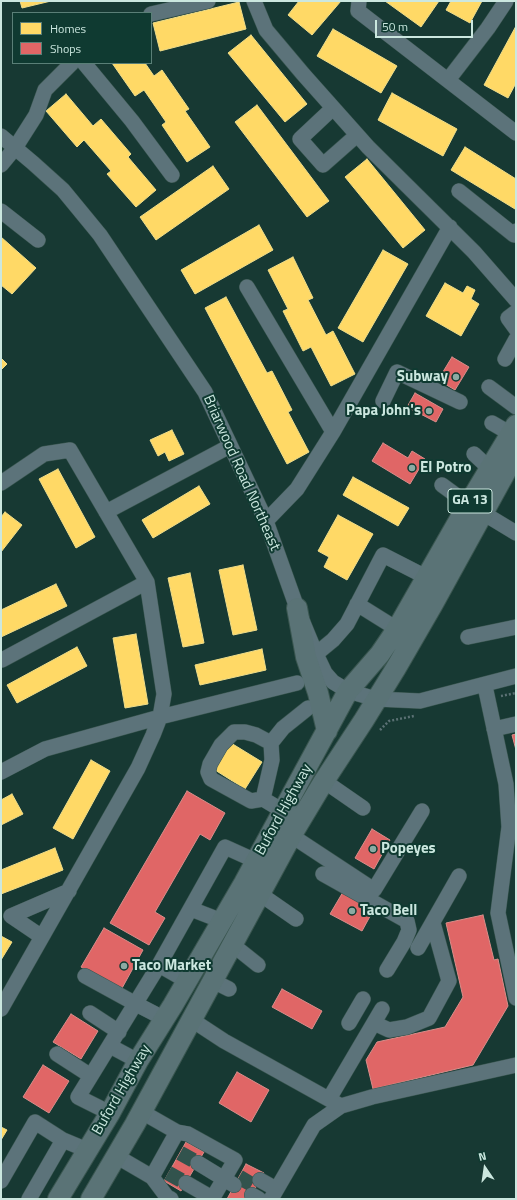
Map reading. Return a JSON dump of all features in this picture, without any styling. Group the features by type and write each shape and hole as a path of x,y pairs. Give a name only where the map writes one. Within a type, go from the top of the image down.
{"main road":[{"name":"Buford Highway","path":"91,1199 142,1112 192,1020 221,985 233,945 292,836 324,781 364,720 434,604 476,508 490,469 514,437"},
{"name":"Buford Highway","path":"58,1199 110,1113 138,1061 222,921 348,691 380,654 397,629 426,577 476,508 514,437"},
{"path":"297,608 306,658 318,693 327,731"}],"street":[{"path":"152,14 208,1"},
{"path":"254,1 266,30 333,108 357,135 474,252 516,300"},
{"path":"359,1 358,11 516,133"},
{"path":"448,80 488,28 506,1"},
{"path":"1,165 15,148 36,115 45,90 71,64"},
{"path":"85,64 132,121 172,175"},
{"path":"333,108 300,139 323,165 357,135"},
{"name":"Briarwood Road Northeast","path":"1,136 63,190 100,235 205,392 266,521 297,608 316,654 325,673 333,682 348,691 376,699 420,702 485,686 516,676"},
{"path":"459,191 514,235 516,231"},
{"path":"1,211 38,240"},
{"path":"266,521 298,489 333,432 450,228"},
{"path":"248,287 333,432"},
{"path":"516,312 508,318 516,329"},
{"path":"505,359 516,339"},
{"path":"383,401 397,372 460,402"},
{"path":"488,388 516,407"},
{"path":"492,423 514,437"},
{"path":"106,512 230,446"},
{"path":"1,483 44,454 70,450 147,582 164,694 160,717 138,768 1,1009"},
{"path":"474,454 490,469"},
{"path":"443,484 476,508 516,533"},
{"path":"316,654 334,640 347,624 383,555 426,577"},
{"path":"2,660 147,582"},
{"path":"357,604 397,629"},
{"path":"468,637 516,627"},
{"path":"1,772 45,749 160,717 297,683"},
{"path":"485,686 506,784 512,826 498,913 516,998"},
{"path":"263,799 272,760 271,743 283,728 308,708"},
{"path":"494,729 516,724"},
{"path":"271,743 245,732 234,732 221,745 210,764 208,772 211,779 252,801 263,799 283,811"},
{"path":"324,781 363,808"},
{"path":"292,836 374,890 422,811"},
{"path":"110,1113 78,1097 159,965 225,847 256,861"},
{"path":"323,874 407,921 409,930 404,942 386,970"},
{"path":"418,948 459,876"},
{"path":"42,936 10,916 69,890"},
{"path":"260,894 296,919"},
{"path":"191,909 222,921"},
{"path":"374,1023 389,1030 407,1027 429,1018 449,981 433,923"},
{"path":"233,945 258,965"},
{"path":"159,965 187,981"},
{"path":"85,976 165,1018"},
{"path":"349,1023 363,999"},
{"path":"264,1192 314,1125 335,1103 382,1009"},
{"path":"90,1013 119,1032"},
{"path":"192,1020 224,1041 335,1103 378,1096 516,1065"},
{"path":"110,1046 138,1061"},
{"path":"57,1054 91,1076"},
{"path":"142,1112 177,1132 188,1134 236,1160 233,1175 216,1197 186,1183"},
{"path":"1,1181 35,1122 63,1140 87,1150"},
{"path":"159,1173 174,1151 177,1132"},
{"path":"29,1199 63,1140"},
{"path":"116,1156 159,1173 167,1197 171,1199"},
{"path":"198,1163 233,1175"}],"path":[{"path":"503,696 516,693"}],"building: Homes":[{"path":"20,1 51,1 22,8"},
{"path":"299,1 341,1 312,35 288,15"},
{"path":"385,1 439,1 421,27"},
{"path":"451,1 482,1 470,23 446,10"},
{"path":"239,2 246,29 160,51 153,23"},
{"path":"516,26 516,83 508,98 484,85"},
{"path":"333,29 397,66 381,93 317,56"},
{"path":"251,35 307,104 285,122 228,53"},
{"path":"113,64 146,64 154,76 162,70 189,109 185,111 210,147 187,162 162,125 166,122 144,90 135,96"},
{"path":"392,93 457,129 443,156 378,120"},
{"path":"66,94 93,126 101,119 131,154 128,157 156,190 136,207 107,174 111,171 84,140 77,147 46,111"},
{"path":"257,105 329,201 307,217 235,122"},
{"path":"465,147 516,179 515,209 451,170"},
{"path":"367,159 425,230 403,248 345,177"},
{"path":"213,166 229,189 156,240 140,217"},
{"path":"259,225 273,250 195,294 181,270"},
{"path":"1,237 36,268 12,294 1,285"},
{"path":"383,250 408,264 363,342 338,328"},
{"path":"293,257 313,298 308,300 326,335 333,331 355,374 331,386 311,347 303,351 283,311 288,309 268,270"},
{"path":"445,283 463,293 467,286 475,290 471,299 479,304 461,336 426,316"},
{"path":"226,297 267,373 272,371 292,410 288,412 309,452 287,464 205,308"},
{"path":"1,358 7,364 1,370"},
{"path":"172,430 184,454 169,461 165,452 158,456 150,440"},
{"path":"58,469 95,537 76,548 39,479"},
{"path":"353,477 409,508 398,526 343,495"},
{"path":"199,486 210,504 153,538 142,520"},
{"path":"5,512 22,525 1,552 1,517"},
{"path":"338,515 373,534 347,580 324,567 329,557 318,551"},
{"path":"243,565 257,630 233,635 219,570"},
{"path":"190,573 204,643 183,647 168,578"},
{"path":"56,584 67,606 1,637 1,610"},
{"path":"136,634 148,704 125,708 113,638"},
{"path":"77,647 87,666 17,703 7,685"},
{"path":"262,649 266,670 200,685 195,665"},
{"path":"231,743 262,762 245,789 215,770"},
{"path":"91,760 110,771 73,839 53,828"},
{"path":"12,794 23,814 1,825 1,800"},
{"path":"55,848 63,870 1,894 1,870"},
{"path":"1,936 12,942 1,960"},
{"path":"1,1127 7,1130 1,1140"}],"building: Shops":[{"path":"452,357 469,367 455,390 438,380"},
{"path":"415,393 443,409 436,422 407,407"},
{"path":"383,443 408,458 412,451 425,459 410,484 372,461"},
{"path":"516,734 516,750 512,735"},
{"path":"187,791 225,813 210,840 200,834 155,912 165,918 149,945 110,923"},
{"name":"Popeyes","path":"372,829 390,840 374,869 355,858"},
{"name":"Taco Bell","path":"343,892 374,909 362,931 330,914"},
{"path":"483,915 494,960 498,959 508,1006 473,1065 373,1089 366,1060 377,1042 445,1027 463,997 446,923"},
{"path":"104,928 143,950 121,990 81,967"},
{"path":"282,989 322,1011 312,1029 272,1007"},
{"path":"71,1014 98,1031 81,1059 53,1042"},
{"path":"43,1065 69,1081 49,1113 23,1097"},
{"path":"237,1072 269,1090 251,1122 219,1103"},
{"path":"186,1142 204,1152 181,1191 164,1181"},
{"path":"246,1164 264,1173 249,1199 227,1199"}],"tunnel":[{"path":"180,1153 198,1163"},
{"path":"168,1173 186,1183"},
{"path":"239,1177 256,1187"}],"place":[{"name":"Subway","path":"456,377"},
{"name":"Papa John's","path":"429,411"},
{"name":"El Potro","path":"412,468"},
{"name":"Popeyes","path":"373,849"},
{"name":"Taco Bell","path":"352,911"},
{"name":"Taco Market","path":"124,966"}]}
